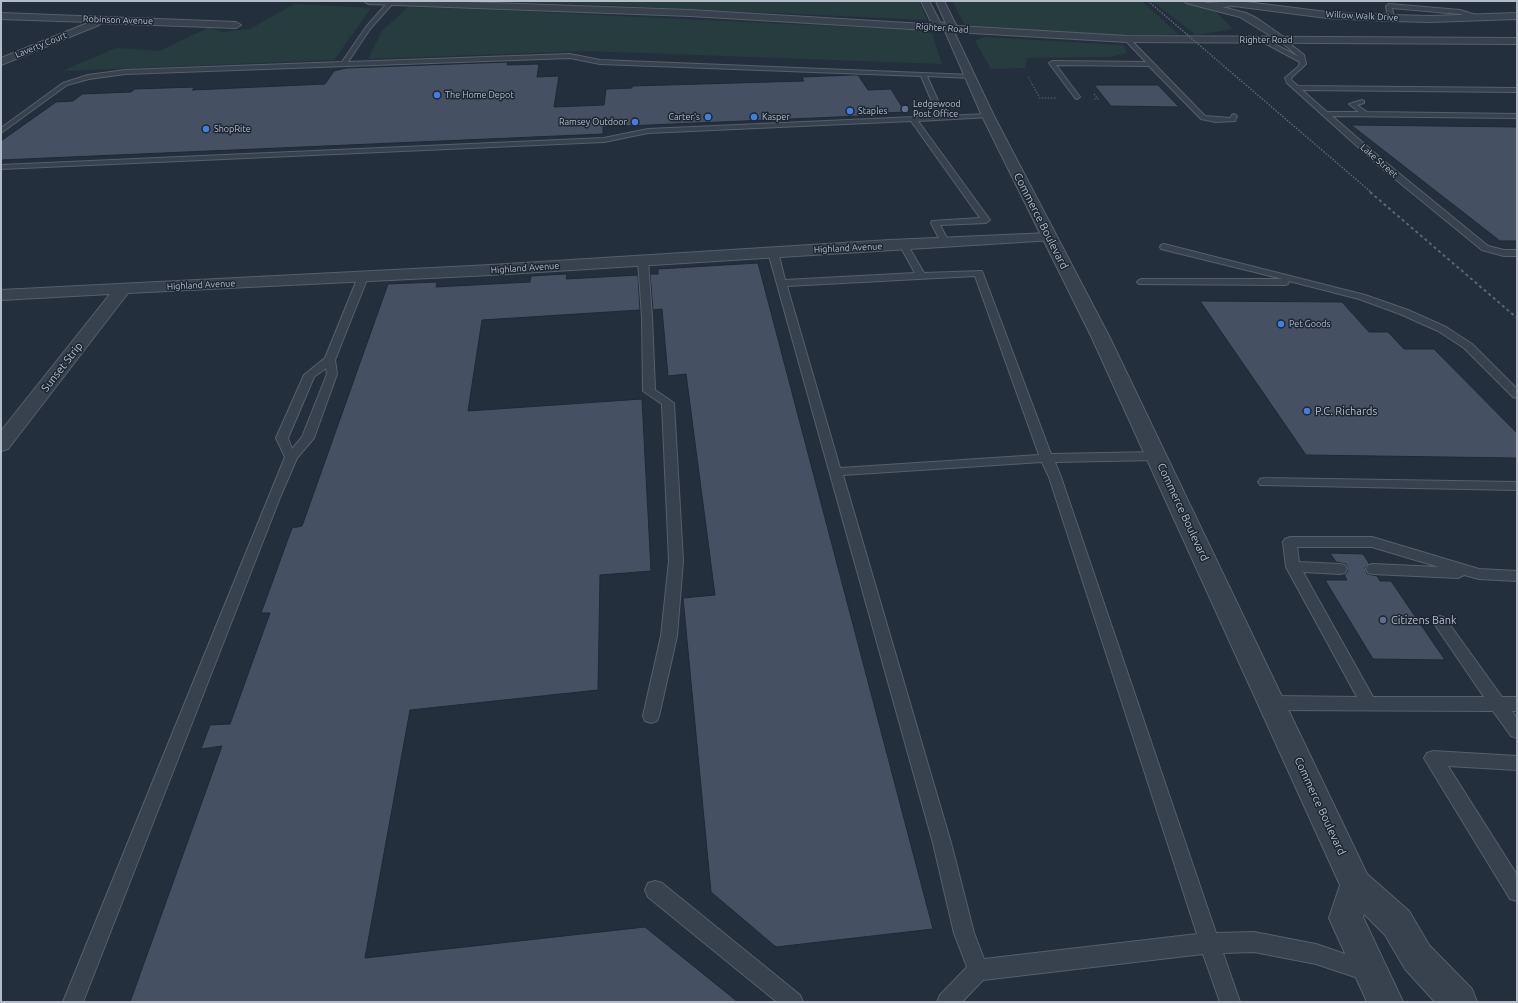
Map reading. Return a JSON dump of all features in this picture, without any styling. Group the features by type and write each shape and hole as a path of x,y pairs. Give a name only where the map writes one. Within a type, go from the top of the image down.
{"street":[{"name":"Righter Road","path":"368,1 660,12 1127,39 1517,41"},
{"name":"Commerce Boulevard","path":"926,1 936,24 948,28 988,116 1101,338 1273,703 1356,885"},
{"name":"Commerce Boulevard","path":"940,1 951,25 948,28"},
{"name":"Willow Walk Drive","path":"1189,1 1243,15 1255,21 1282,40"},
{"name":"Willow Walk Drive","path":"1207,6 1229,2 1327,15 1391,18 1517,16"},
{"name":"Willow Walk Drive","path":"1219,9 1220,12 1263,40"},
{"name":"Robinson Avenue","path":"1,16 236,25"},
{"name":"Laverty Court","path":"1,62 103,20"},
{"name":"Highland Avenue","path":"1,295 363,277 904,244 1049,237"},
{"name":"Sunset Strip","path":"1,445 123,289"},
{"path":"1385,1002 1346,918 1356,885 1398,923 1417,957 1459,1002"}],"lane":[{"path":"344,64 368,28 391,2"},
{"path":"1391,18 1389,6 1460,12 1476,16"},
{"path":"1127,39 1203,118 1233,120 1234,116"},
{"path":"1263,40 1302,61"},
{"path":"1282,40 1302,56 1303,64 1288,78 1296,88 1517,90"},
{"path":"1,131 65,84 88,77 125,72 570,56 600,62 970,76"},
{"path":"1077,97 1052,63 1152,64"},
{"path":"923,74 942,117"},
{"name":"Lake Street","path":"1296,88 1381,163 1485,248 1504,253"},
{"path":"1362,102 1352,104 1365,114"},
{"path":"1326,114 1517,116"},
{"path":"1,167 604,140 648,131 988,116"},
{"path":"913,119 986,220 935,223 945,242"},
{"path":"904,244 921,276"},
{"path":"1164,247 1362,297 1404,312 1442,329 1468,346 1517,395"},
{"path":"773,252 942,843 964,933 978,970"},
{"path":"1504,253 1517,253"},
{"path":"1504,253 1517,263"},
{"path":"643,261 647,317 649,390 668,403 676,561 669,636 651,716"},
{"path":"781,283 979,273 1046,458 1055,476 1164,808 1230,1002"},
{"path":"73,1002 291,456 308,438 332,374 330,360 363,277"},
{"path":"1142,282 1306,282"},
{"path":"291,456 286,449 282,438 308,375 330,360"},
{"path":"835,472 1046,458 1157,456"},
{"path":"1264,482 1517,486"},
{"path":"1369,704 1293,567 1290,542 1372,542 1479,574"},
{"path":"1293,567 1340,569"},
{"path":"1373,569 1517,576"},
{"path":"1440,622 1517,731"},
{"path":"1273,703 1517,704"},
{"path":"1517,763 1433,758 1517,892"},
{"path":"656,890 793,1002"},
{"path":"949,1001 978,970 1210,943 1254,942 1316,954 1371,972"}],"path":[{"path":"1028,77 1040,98 1062,98"},
{"path":"1091,99 1098,99 1094,93"}],"green space":[{"path":"484,1 919,1 927,20 602,5"},
{"path":"952,1 1142,1 1178,34 1142,36 965,25"},
{"path":"1152,1 1188,1 1215,11 1233,29 1196,35"},
{"path":"294,4 371,8 334,60 62,71 116,48 159,51 210,27 221,32 250,29"},
{"path":"408,7 915,30 932,33 942,64 586,51 368,59 382,31"},
{"path":"984,37 1123,45 1127,53 1110,57 1027,58 1025,68 991,69 975,41"}],"building":[{"path":"508,62 507,65 539,64 537,77 559,76 554,107 604,105 606,89 632,88 632,86 804,81 802,77 858,75 868,90 891,89 905,112 882,113 884,115 603,127 603,134 1,160 1,141 56,102 73,101 82,94 131,92 135,89 195,87 192,90 325,84 334,71 346,68"},
{"path":"1094,85 1158,85 1179,107 1111,106"},
{"path":"1351,125 1517,127 1517,241 1500,241"},
{"path":"758,263 933,929 776,947 711,892 683,598 715,595 686,374 668,376 662,309 653,310 650,274 658,274 658,269"},
{"path":"567,274 566,279 638,275 640,310 482,320 468,411 642,399 651,571 600,575 598,690 410,710 365,958 645,927 738,1002 130,1002 222,746 201,749 210,725 230,724 270,613 261,613 292,528 302,526 388,284 437,282 436,287 530,282 531,276"},
{"path":"1200,301 1342,302 1369,332 1388,332 1404,349 1434,349 1517,433 1517,458 1306,455"},
{"name":"Citizens Bank","path":"1330,553 1363,554 1369,563 1365,568 1367,574 1377,576 1380,581 1391,581 1445,660 1373,659 1325,580 1347,580 1344,575 1348,570 1346,564 1336,562"}],"railway":[{"path":"1148,1 1372,193"},
{"path":"1370,192 1517,318"}],"place":[{"name":"The Home Depot","path":"437,95"},
{"name":"Ledgewood Post Office","path":"905,109"},
{"name":"Staples","path":"850,111"},
{"name":"Carter's","path":"708,117"},
{"name":"Kasper","path":"754,117"},
{"name":"Ramsey Outdoor","path":"635,122"},
{"name":"ShopRite","path":"206,129"},
{"name":"Pet Goods","path":"1281,324"},
{"name":"P.C. Richards","path":"1307,411"},
{"name":"Citizens Bank","path":"1383,620"}]}
